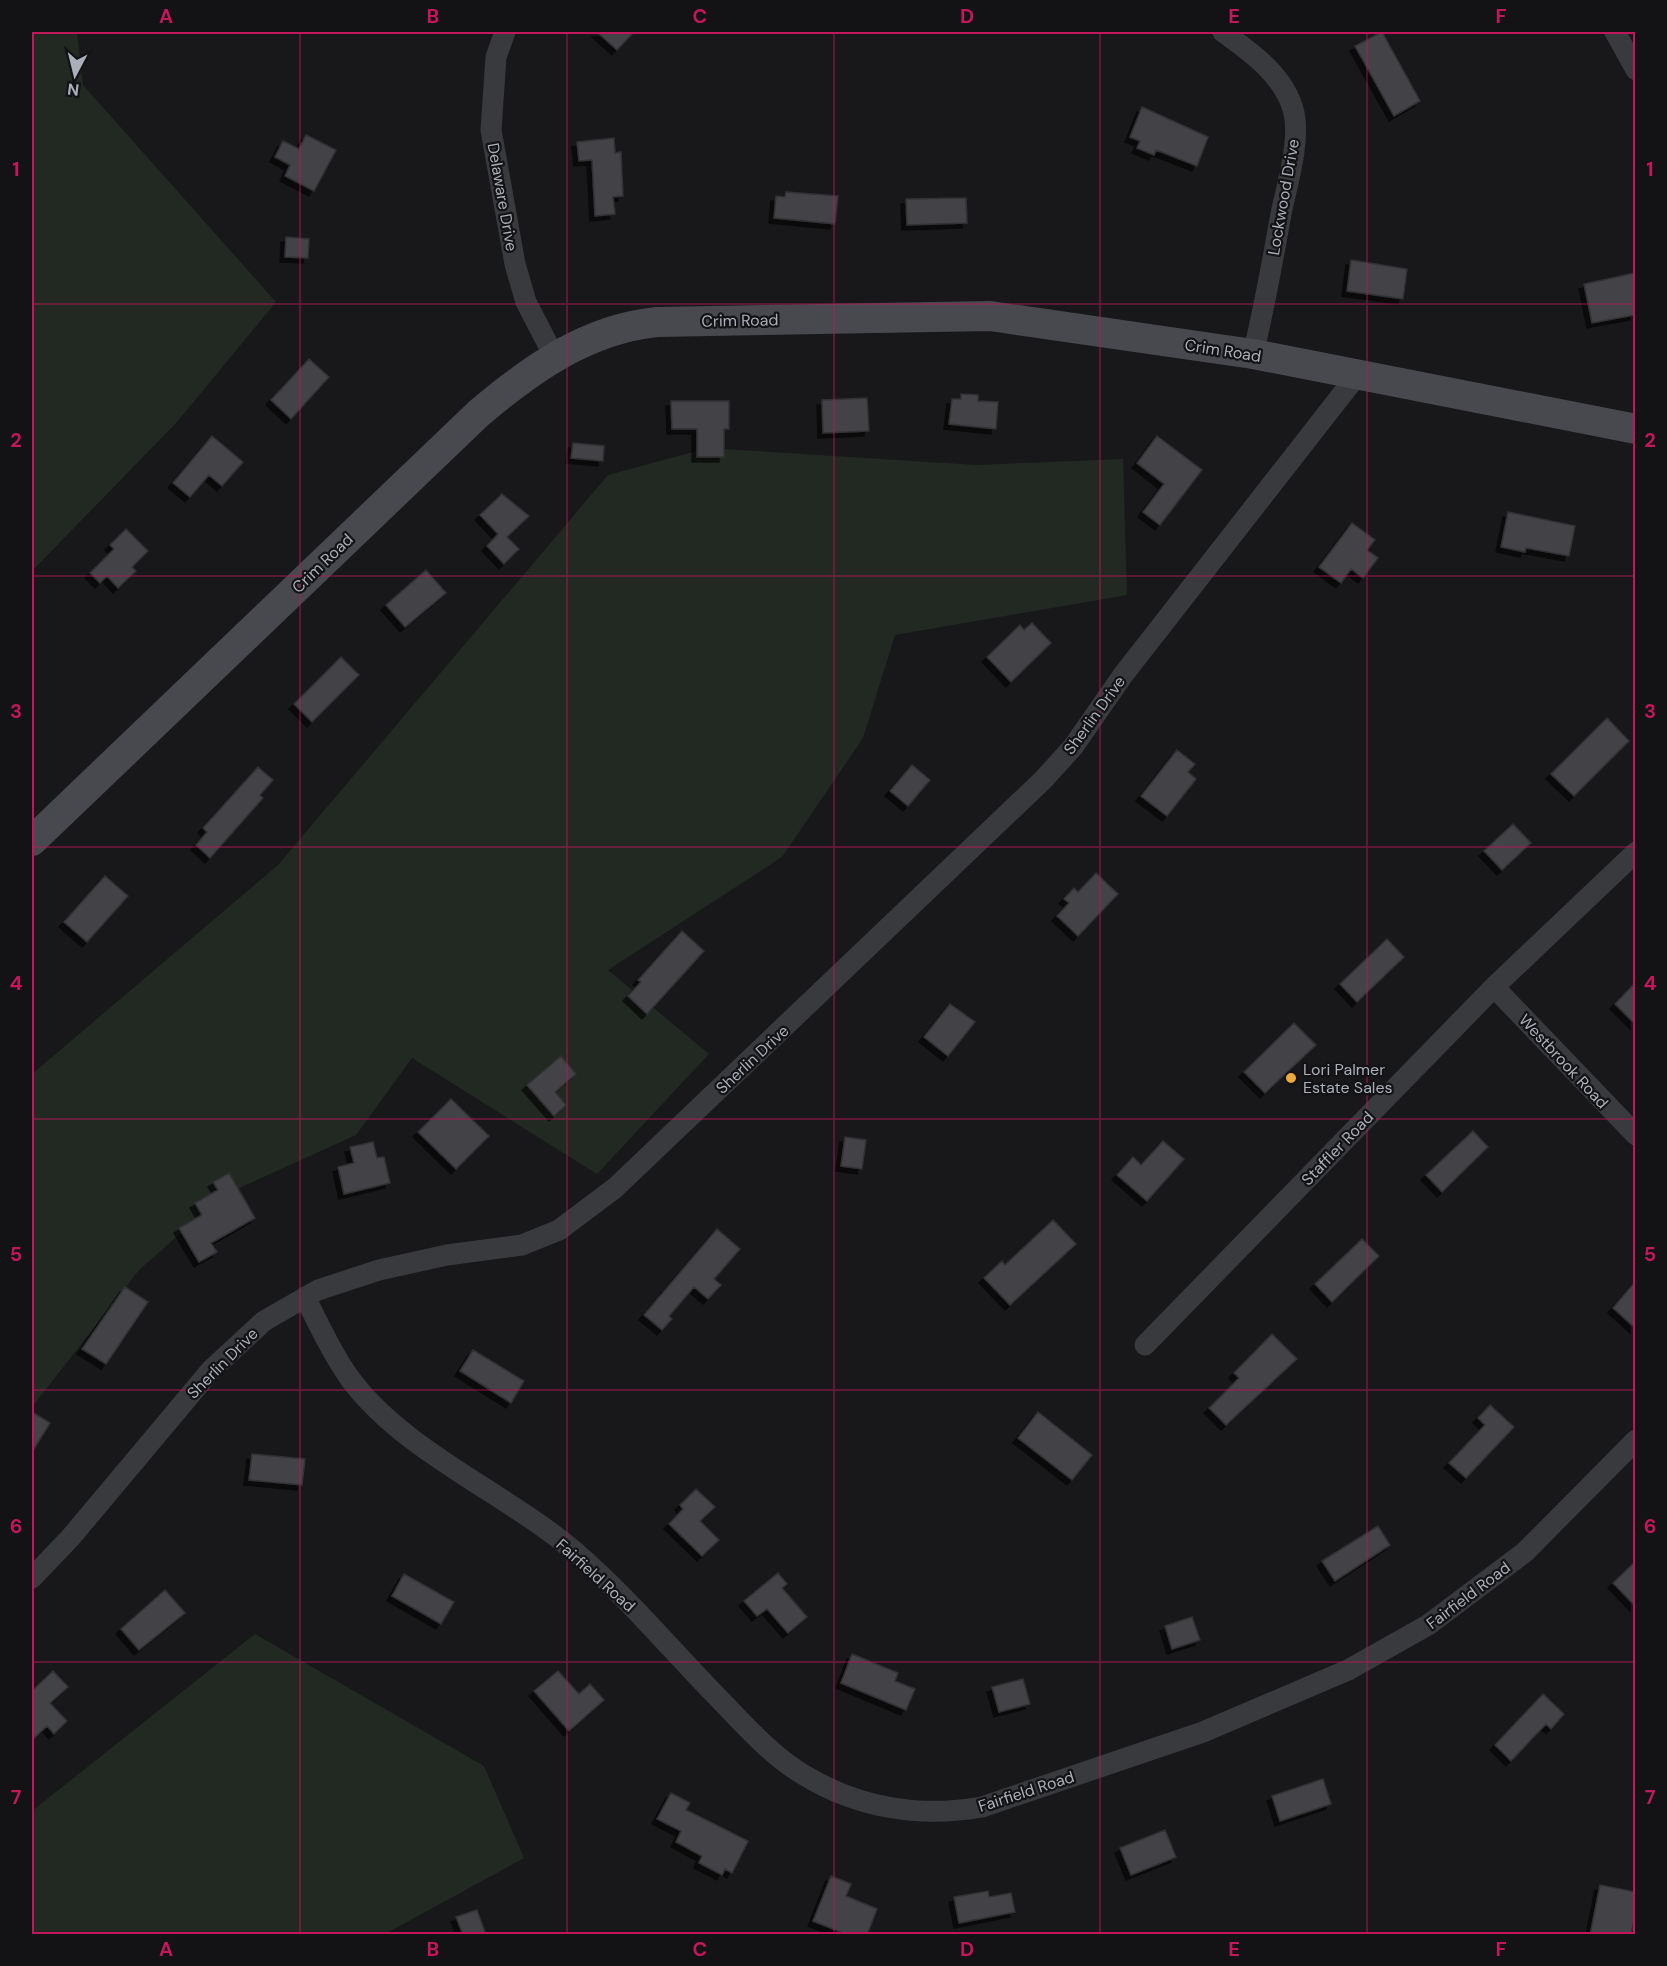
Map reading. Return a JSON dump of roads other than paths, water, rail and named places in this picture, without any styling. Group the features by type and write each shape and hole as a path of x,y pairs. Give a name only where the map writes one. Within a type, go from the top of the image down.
{"street":[{"name":"Delaware Drive","path":"505,32 496,57 491,130 514,264 526,302 554,356"},
{"name":"Lockwood Drive","path":"1223,32 1248,50 1273,74 1285,90 1294,114 1293,155 1253,354"},
{"path":"1615,32 1635,70"},
{"name":"Crim Road","path":"32,842 479,413 514,383 554,356 630,325 657,322 990,316 1253,354 1635,429"},
{"name":"Sherlin Drive","path":"32,1578 71,1537 227,1354 264,1321 318,1290 390,1268 447,1255 522,1245 559,1230 615,1188 1043,780 1073,747 1123,675 1358,374"},
{"name":"Staffler Road","path":"1145,1345 1494,987 1635,852"},
{"name":"Westbrook Road","path":"1494,987 1635,1135"},
{"name":"Fairfield Road","path":"305,1297 331,1348 352,1381 379,1411 410,1436 573,1550 647,1622 751,1732 802,1774 846,1796 922,1813 953,1812 982,1807 1203,1732 1348,1670 1428,1625 1525,1552 1635,1440"}],"place":[{"name":"Lori Palmer Estate Sales","path":"1291,1078"}]}
